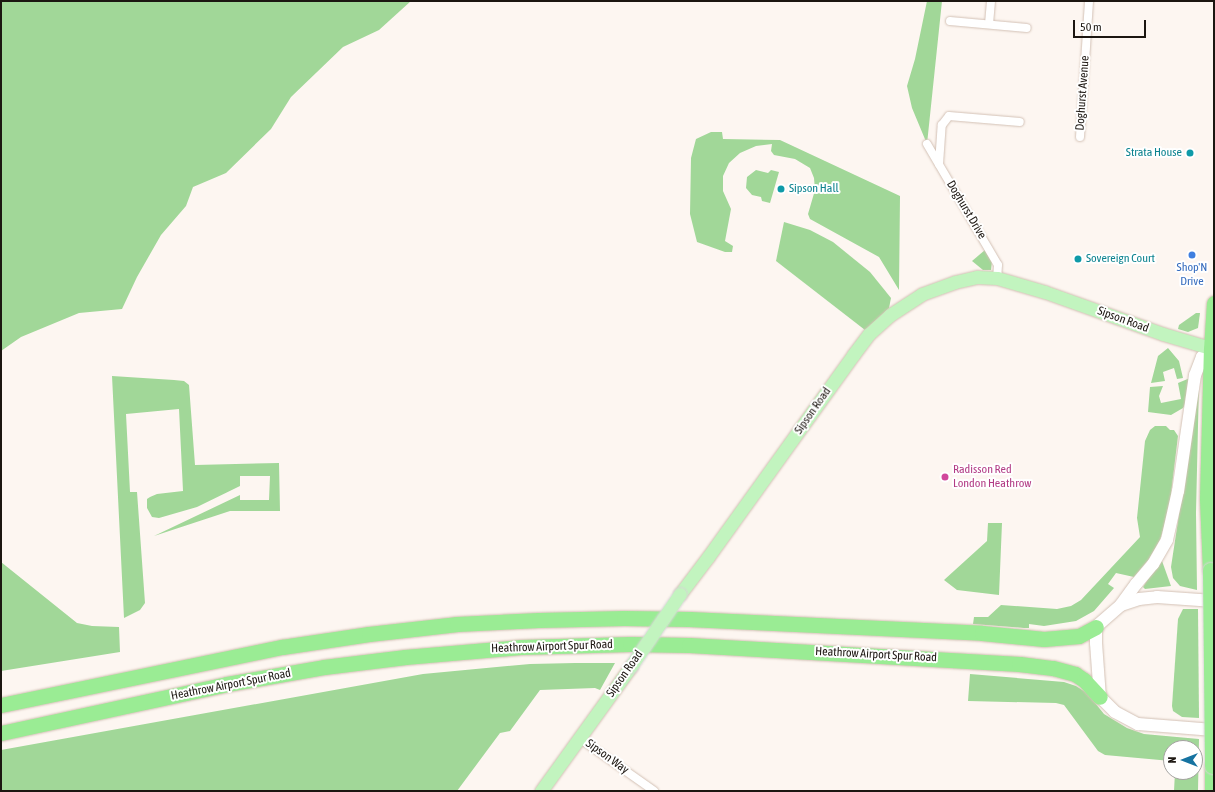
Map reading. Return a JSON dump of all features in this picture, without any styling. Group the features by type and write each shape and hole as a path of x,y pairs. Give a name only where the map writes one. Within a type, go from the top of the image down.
{"highway":[{"path":"1212,791 1210,570 1207,500 1214,303"},
{"path":"1,704 282,647 369,634 457,624 539,620 682,619 982,633 1044,639 1078,636 1096,627"},
{"name":"Heathrow Airport Spur Road","path":"1,733 227,684 324,667 405,657 521,647 630,644 689,645 1019,664 1068,672 1084,680 1100,697"}],"main road":[{"name":"Sipson Road","path":"541,791 631,666 680,594 853,355 877,327 902,306 928,292 955,282 977,277 997,278 1044,292 1163,334 1212,349"}],"street":[{"path":"989,24 991,1"},
{"name":"Doghurst Avenue","path":"1080,137 1089,1"},
{"path":"950,21 1026,28"},
{"path":"939,165 942,125 949,116 1020,122"},
{"name":"Doghurst Drive","path":"927,144 998,264 997,278"},
{"path":"1212,349 1202,357 1195,375 1178,491 1167,540 1154,564 1136,584 1121,605 1096,627 1096,651 1101,684 1100,697 1115,712 1138,724 1214,730"},
{"path":"1121,605 1139,599 1157,597 1214,600"},
{"name":"Sipson Way","path":"579,738 654,791"}],"green space":[{"path":"1,1 411,1 379,30 343,47 291,97 271,129 226,173 193,187 186,206 161,235 137,277 122,309 79,313 21,337 1,351"},
{"path":"927,1 942,1 927,144 912,108 907,86 915,59"},
{"path":"711,132 722,132 723,139 780,140 900,196 899,290 879,257 810,219 808,214 815,190 814,178 810,168 795,159 774,155 771,151 772,144 756,146 740,153 729,163 723,176 723,191 731,209 725,241 733,246 732,252 725,252 697,242 690,214 691,158 696,139"},
{"path":"756,170 768,173 771,170 779,172 770,203 762,201 761,197 752,195 746,188 747,177"},
{"path":"784,222 810,230 833,242 870,272 891,298 889,308 865,330 776,261"},
{"path":"985,250 992,261 991,270 983,270 972,261"},
{"path":"1196,313 1200,313 1198,328 1188,332 1178,329 1179,325"},
{"path":"1168,348 1179,361 1183,378 1177,379 1174,368 1163,372 1165,381 1151,383 1158,356"},
{"path":"112,376 184,381 189,385 195,465 279,463 280,511 230,511 154,536 240,495 240,500 269,500 270,476 240,476 240,486 197,507 159,518 152,517 147,508 147,499 157,494 183,491 179,409 126,414 130,492 137,492 145,603 140,610 124,618"},
{"path":"1190,378 1186,403 1183,408 1171,415 1148,412 1150,387 1163,386 1159,396 1161,403 1181,399 1178,383"},
{"path":"1199,383 1196,513 1197,590 1180,586 1173,578 1171,567"},
{"path":"1155,426 1166,426 1170,430 1174,430 1178,436 1169,511 1160,540 1149,559 1134,577 1116,573 1108,584 1114,588 1094,611 1076,621 1044,626 1029,624 1029,628 973,624 974,617 988,617 1001,605 1057,609 1071,606 1081,600 1140,537 1137,518 1145,441 1150,430"},
{"path":"988,523 1002,523 999,595 957,590 944,580 987,541"},
{"path":"1162,561 1171,586 1145,589 1143,587"},
{"path":"1,562 77,623 92,626 119,627 120,652 1,671"},
{"path":"1183,609 1198,609 1199,718 1182,717 1173,711 1172,706 1178,619"},
{"path":"615,663 600,690 595,688 540,690 510,731 500,733 457,791 1,791 1,750 423,674 530,664"},
{"path":"970,674 1064,682 1076,686 1087,693 1104,714 1127,728 1144,734 1199,740 1163,740 1163,760 1105,755 1098,751 1064,705 1056,703 968,701"},
{"path":"1175,780 1198,780 1198,791 1174,791"}],"place":[{"name":"Strata House","path":"1190,153"},
{"name":"Sipson Hall","path":"781,189"},
{"name":"Shop'N Drive","path":"1192,255"},
{"name":"Sovereign Court","path":"1078,259"},
{"name":"Radisson Red London Heathrow","path":"945,477"}]}
